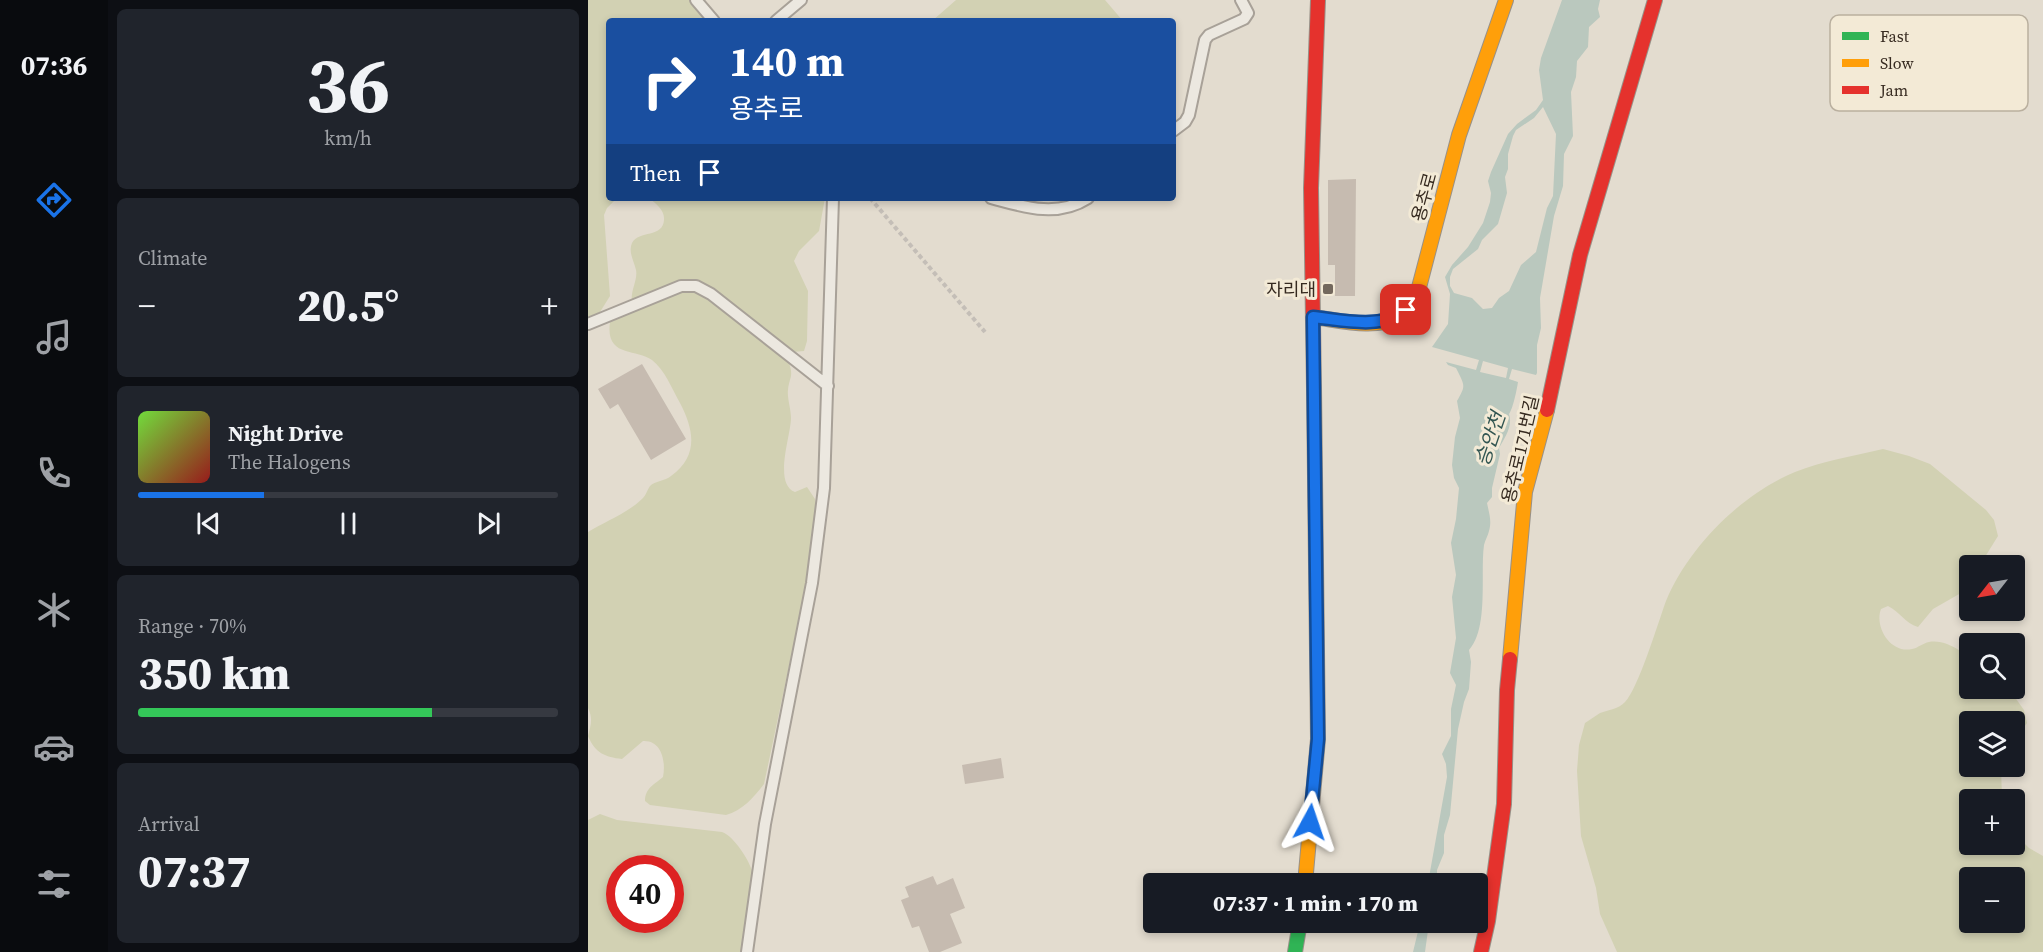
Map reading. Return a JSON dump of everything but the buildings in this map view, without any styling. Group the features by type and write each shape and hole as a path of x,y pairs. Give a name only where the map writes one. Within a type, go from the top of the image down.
{"street":[{"path":"1306,873 1318,739 1311,188 1318,0"},
{"name":"용추로","path":"1313,317 1349,321 1390,320 1406,310 1417,295 1459,135 1506,0"},
{"name":"용추로171번길","path":"1482,952 1504,804 1507,690 1526,492 1548,407 1580,255 1655,0"},
{"path":"1295,952 1298,933"}],"lane":[{"path":"696,0 711,18"},
{"path":"780,18 801,0"},
{"path":"1176,129 1185,122 1189,115 1205,40 1209,35 1244,19 1248,12 1241,0"},
{"path":"747,952 765,824 812,583 824,488 833,201"},
{"path":"1003,201 1032,209 1049,210 1069,207 1082,201"},
{"path":"588,324 681,286 696,286 711,294 828,386"}],"path":[{"path":"873,201 985,332"}],"green space":[{"path":"588,0 689,0 704,18 606,18 606,201 614,201 604,215 610,296 600,312 588,317"},
{"path":"956,0 1105,0 1120,18 935,18"},
{"path":"652,201 824,201 819,231 799,251 794,261 808,291 807,341 804,351 793,352 698,281 632,302 636,270 631,246 635,239 655,232 663,226 664,216"},
{"path":"694,290 707,297 789,363 791,375 788,393 791,418 785,458 785,479 795,492 807,487 815,499 817,510 807,581 764,784 742,807 726,815 650,805 645,801 645,797 651,787 663,777 664,765 661,753 655,744 643,741 622,759 597,750 588,736 591,715 588,708 588,532 631,508 643,498 650,486 669,478 686,460 691,442 691,433 685,413 664,374 652,360 617,347 612,341 610,322 681,292"},
{"path":"1883,449 1909,456 1930,464 1986,510 1994,520 1998,536 1986,555 1959,555 1959,594 1933,609 1918,627 1888,606 1881,609 1879,616 1886,638 1897,647 1912,649 1934,642 1945,643 1959,651 1959,699 2016,699 2024,710 1959,711 1959,777 2001,777 2002,789 1959,789 1959,855 2025,855 2025,844 2043,856 2043,952 1617,952 1600,914 1596,888 1581,836 1577,771 1579,745 1585,723 1600,713 1620,706 1630,695 1676,581 1702,543 1718,525 1755,494 1775,482 1805,468"},
{"path":"600,814 617,820 722,832 737,844 753,875 744,952 588,952 588,820"}],"water":[{"name":"승안천","path":"1562,0 1600,0 1598,9 1600,17 1589,27 1588,47 1577,61 1576,77 1571,92 1573,136 1564,154 1563,186 1554,216 1540,298 1541,328 1537,345 1537,373 1536,375 1512,369 1509,379 1518,382 1509,414 1509,427 1499,448 1500,454 1492,497 1487,503 1490,524 1484,545 1481,614 1475,640 1469,650 1471,662 1469,689 1458,729 1450,815 1444,835 1444,853 1437,873 1430,873 1447,777 1442,754 1451,736 1451,709 1456,685 1450,673 1456,638 1452,597 1456,575 1451,543 1459,488 1454,478 1452,465 1460,418 1457,401 1463,385 1456,368 1446,362 1476,370 1479,360 1432,347 1448,324 1450,294 1445,277 1483,223 1490,202 1491,193 1488,181 1508,134 1536,110 1543,100 1539,70 1541,58","holes":["1543,107 1556,134 1553,196 1547,208 1536,252 1521,265 1509,291 1499,298 1492,308 1483,309 1472,298 1454,293 1450,286 1453,269 1478,249 1482,240 1498,224 1507,193 1505,177 1508,169 1508,154 1516,130 1534,118","1483,361 1508,368 1506,378 1480,372"]},
{"path":"1418,933 1428,933 1425,952 1413,952"}],"traffic: fast":[{"path":"1295,952 1298,933"}],"traffic: slow":[{"path":"1313,317 1368,324 1389,321 1404,313 1417,295 1459,135 1506,0"},
{"path":"1306,873 1318,739 1314,388"},
{"path":"1510,659 1525,492 1547,410"}],"traffic: jam":[{"path":"1314,388 1311,188 1318,0"},
{"path":"1547,410 1580,255 1655,0"},
{"path":"1481,952 1488,921 1504,804 1510,659"}],"place":[{"name":"자리대","path":"1328,289"}],"route":[{"path":"1310,822 1318,739 1313,317 1349,321 1390,320 1406,310"}]}
